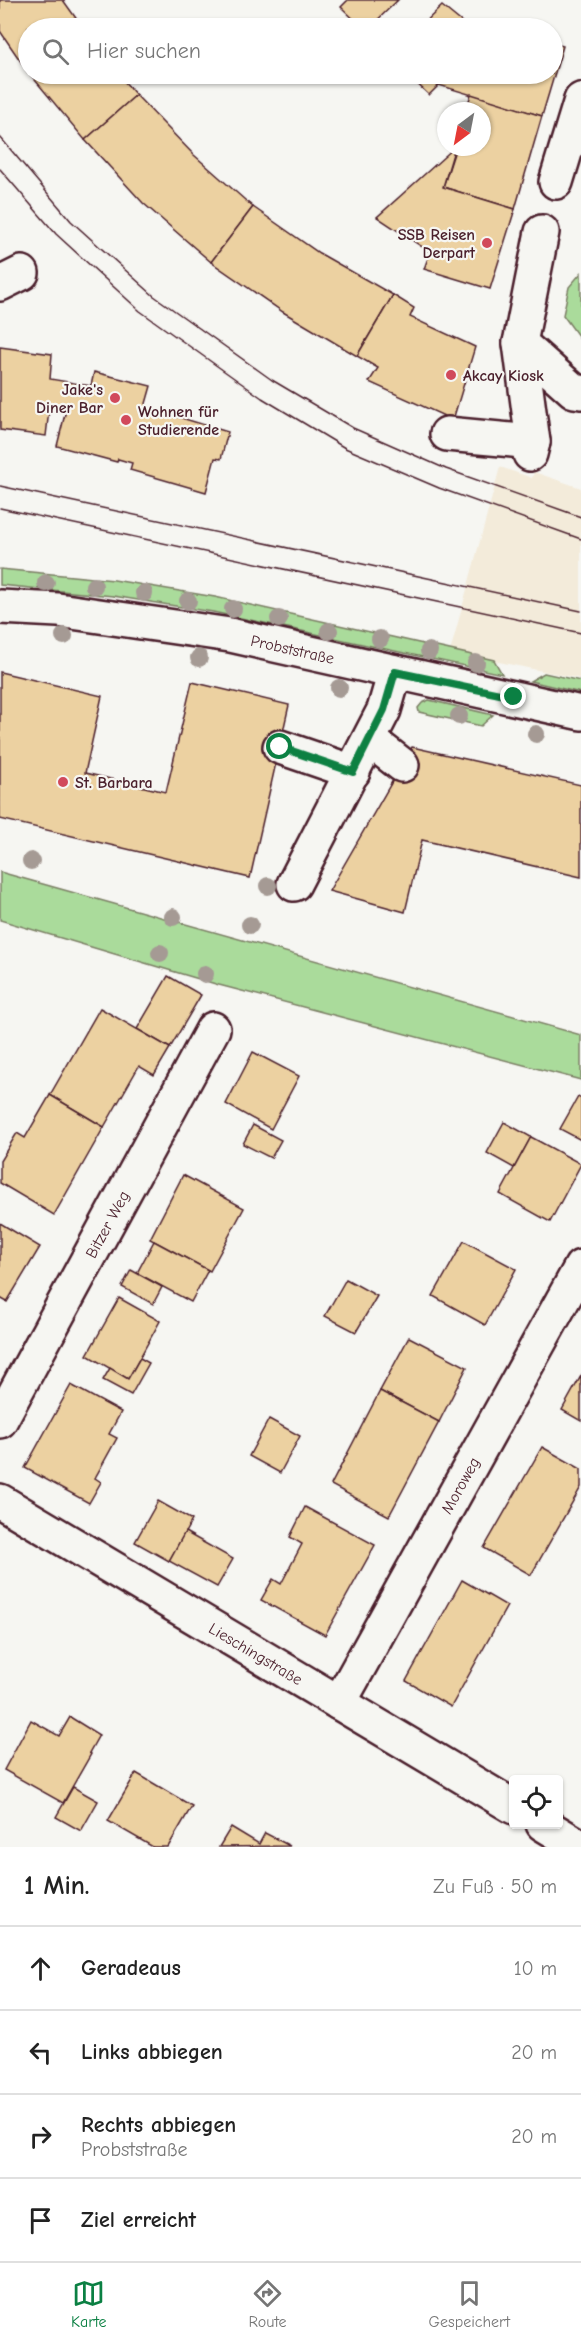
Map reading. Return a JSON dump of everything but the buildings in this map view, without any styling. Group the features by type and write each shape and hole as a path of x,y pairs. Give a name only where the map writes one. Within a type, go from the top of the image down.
{"street":[{"path":"556,182 581,100"},
{"path":"447,434 531,448 520,343 542,232"},
{"path":"520,343 578,391"},
{"path":"528,406 578,391"},
{"name":"Probststraße","path":"0,607 58,610 230,635 581,713"},
{"path":"294,884 370,740 384,710 395,672"},
{"path":"370,740 402,765"},
{"path":"280,747 353,772"},
{"name":"Bitzer Weg","path":"0,1421 213,1029"},
{"name":"Moroweg","path":"339,1703 581,1267"},
{"name":"Lieschingstraße","path":"0,1502 509,1805"},
{"path":"551,1829 581,1847"}],"shaded area":[{"path":"500,467 532,478 534,472 581,488 581,679 450,652"}],"green space":[{"path":"581,273 581,340 563,315 569,287"},
{"path":"0,569 114,580 215,597 494,660 502,674 213,612 113,596 0,585"},
{"path":"544,673 581,681 581,693 530,681"},
{"path":"429,700 493,715 481,726 419,712 418,708 422,703"},
{"path":"0,872 581,1035 581,1080 219,985 0,920"}],"tram line":[{"path":"0,137 71,221 154,296 272,380 353,428 446,469 581,517"},
{"path":"0,169 56,234 140,311 262,398 345,448 439,488 581,539"},
{"path":"0,486 581,611"},
{"path":"0,508 581,633"}],"place":[{"name":"SSB Reisen Derpart","path":"487,243"},
{"name":"Akcay Kiosk","path":"451,375"},
{"name":"Jake's Diner Bar","path":"115,398"},
{"name":"Wohnen für Studierende","path":"126,420"},
{"name":"St. Barbara","path":"63,782"}],"route":[{"path":"280,747 353,772 384,710 395,672 514,697"}]}
